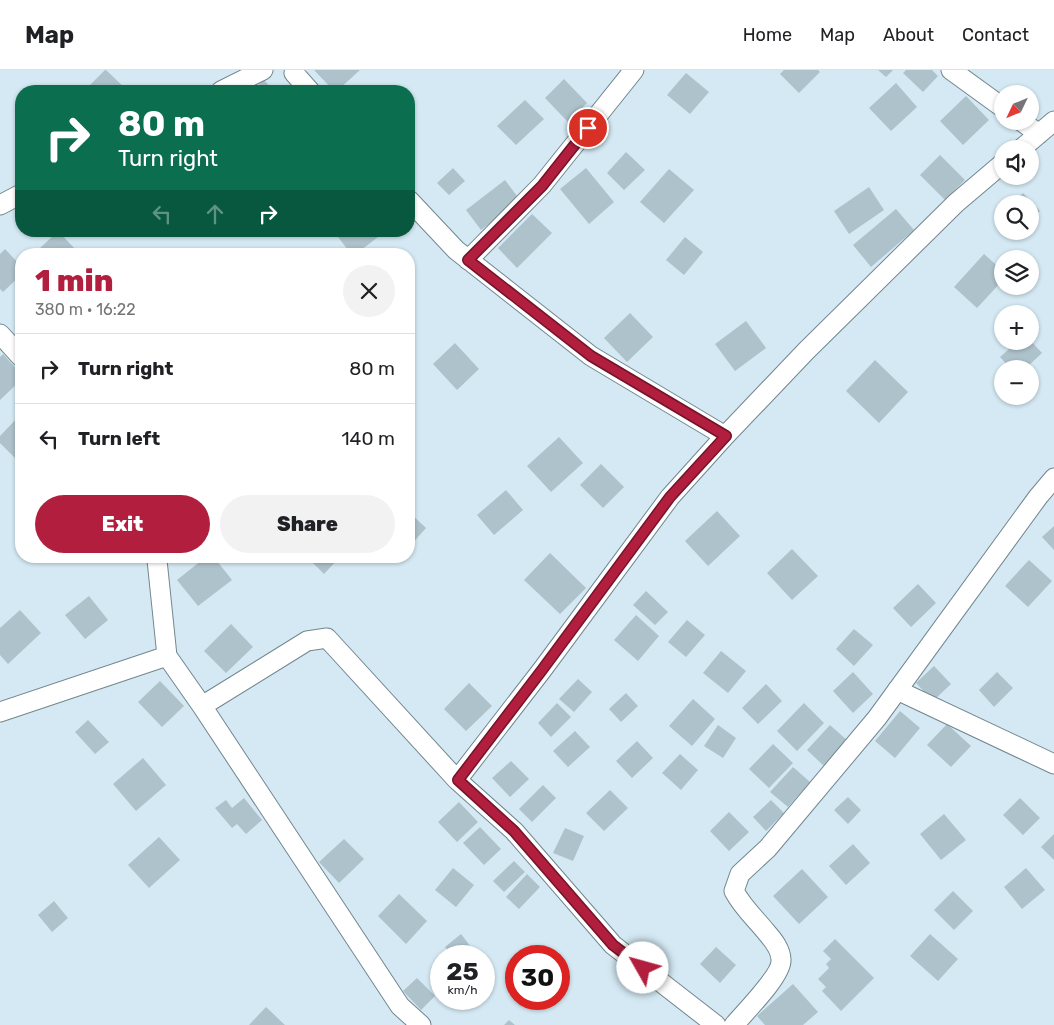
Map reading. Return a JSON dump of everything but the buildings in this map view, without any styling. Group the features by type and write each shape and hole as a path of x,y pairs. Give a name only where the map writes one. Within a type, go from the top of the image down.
{"street":[{"path":"233,85 263,70"},
{"path":"295,70 294,73 305,85"},
{"path":"468,260 542,186 634,70"},
{"path":"951,70 994,101"},
{"path":"1032,140 1054,121"},
{"path":"1034,130 1039,134"},
{"path":"458,780 670,497 806,351 956,203 994,171"},
{"path":"0,205 15,197"},
{"path":"415,206 456,250 591,356 726,436"},
{"path":"0,334 15,350"},
{"path":"734,1025 776,975 782,961 779,948 741,904 734,891 740,874 768,848 877,718 1038,497 1054,478"},
{"path":"157,563 167,656 400,1006 421,1025"},
{"path":"202,706 307,641 326,638 458,780 514,831 613,945 716,1025"},
{"path":"0,712 167,656"},
{"path":"897,690 1054,764"}],"route":[{"path":"588,128 542,186 468,260 591,356 726,436 670,497 458,780 514,831 613,945 643,968"}]}
